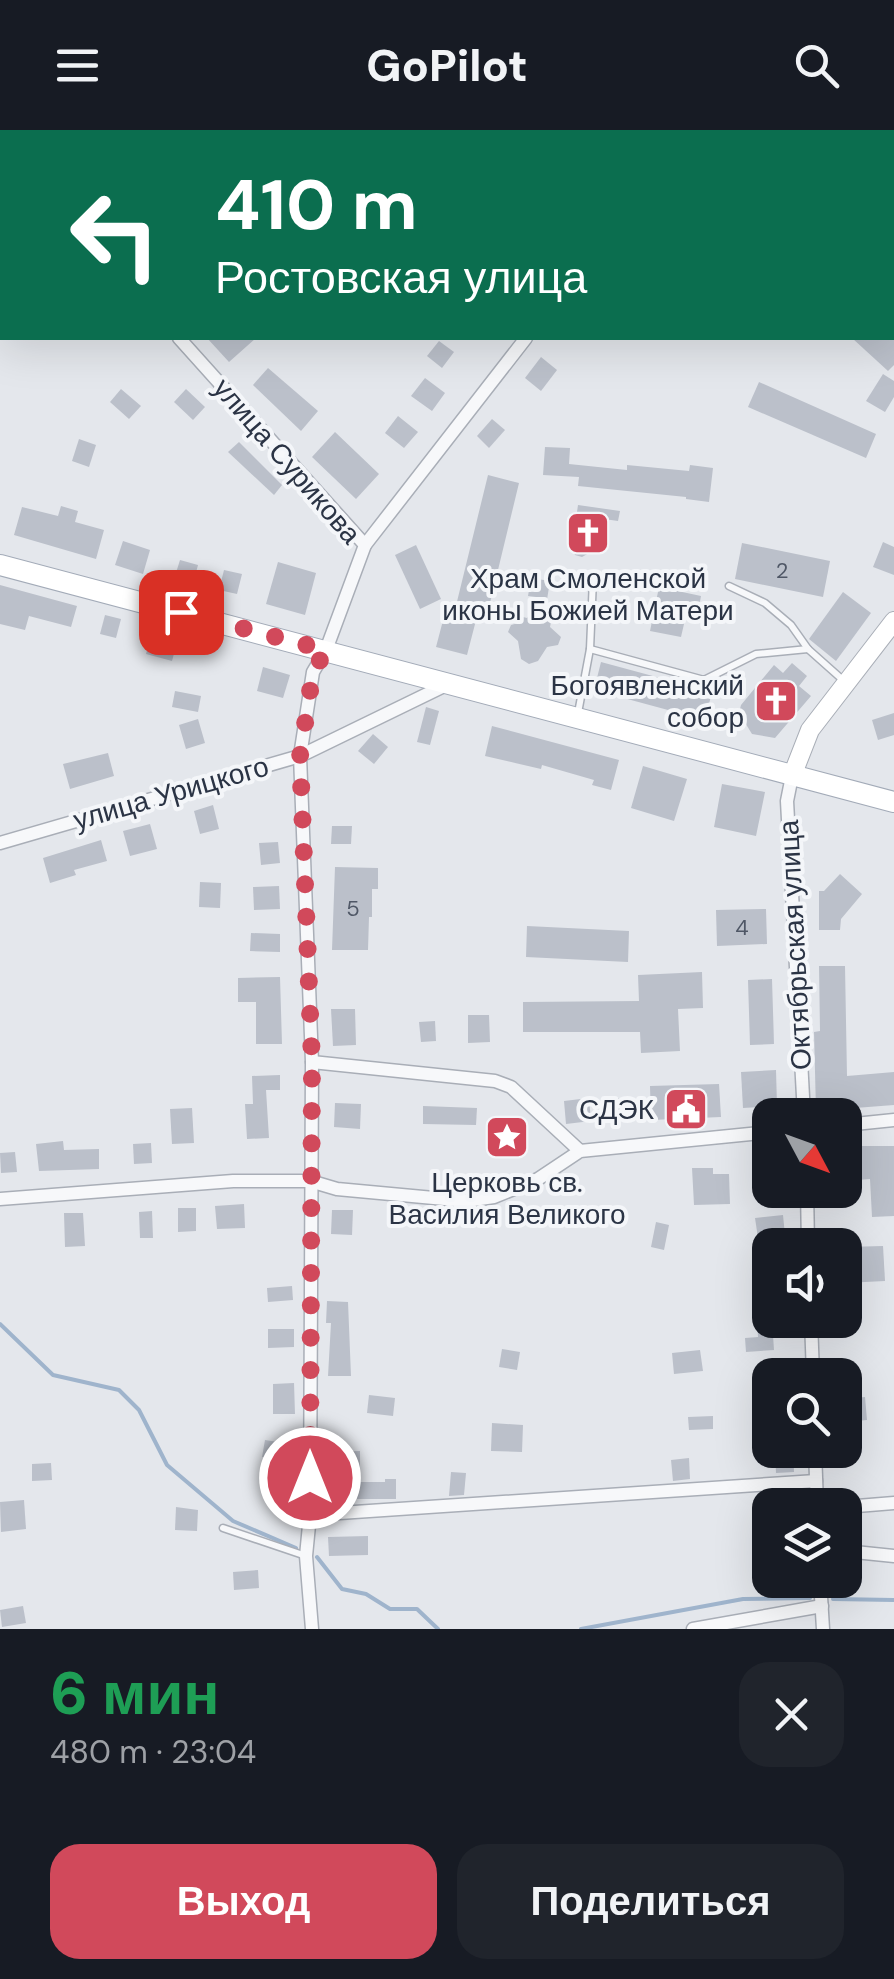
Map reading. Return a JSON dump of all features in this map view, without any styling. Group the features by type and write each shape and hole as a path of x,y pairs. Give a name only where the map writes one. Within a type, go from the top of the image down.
{"main road":[{"path":"0,565 894,802"},
{"path":"792,776 810,730 894,620"}],"street":[{"name":"улица Сурикова","path":"180,340 364,545 326,650 313,672 300,756 312,1062 310,1515 306,1556 312,1629"},
{"path":"364,545 524,340"},
{"name":"улица Урицкого","path":"0,843 300,756 448,684"},
{"name":"Октябрьская улица","path":"792,776 787,801 803,1098"},
{"path":"312,1062 495,1081 511,1087 580,1151"},
{"path":"862,1123 894,1120"},
{"path":"0,1199 233,1181 310,1181 337,1189 466,1201 494,1198 538,1179 580,1151 752,1134"},
{"path":"816,1468 816,1488"},
{"path":"310,1515 816,1481"},
{"path":"862,1506 894,1503"},
{"path":"862,1553 894,1556"},
{"path":"821,1598 823,1629"},
{"path":"693,1629 822,1606"}],"lane":[{"path":"576,720 590,649 594,579"},
{"path":"729,586 765,604 792,625 808,649 845,682"},
{"path":"590,649 704,680 756,654 808,649"},
{"path":"224,1528 306,1556"}],"building":[{"path":"209,340 254,340 229,362"},
{"path":"854,340 894,340 894,365 888,371"},
{"path":"439,341 454,352 442,368 427,356"},
{"path":"541,357 557,370 541,391 525,378"},
{"path":"268,368 318,411 301,431 253,385"},
{"path":"883,374 894,381 894,397 885,412 866,401"},
{"path":"425,378 445,393 432,411 411,396"},
{"path":"759,382 876,434 866,458 748,407"},
{"path":"121,389 141,406 129,419 110,402"},
{"path":"186,389 205,407 193,420 174,402"},
{"path":"398,416 418,432 404,448 385,433"},
{"path":"492,419 505,430 489,448 477,436"},
{"path":"335,432 379,474 356,499 312,457"},
{"path":"79,439 96,445 89,467 72,461"},
{"path":"239,442 282,485 274,495 228,452"},
{"path":"545,447 570,448 569,464 627,470 627,465 689,471 690,465 713,468 709,502 578,486 579,477 543,475"},
{"path":"488,475 519,483 490,603 481,601 467,655 436,647 446,609 452,622"},
{"name":"Храм Смоленской иконы Божией Матери","path":"578,505 620,511 618,521 604,519 600,546 592,545 582,557 575,555 572,547"},
{"path":"61,506 78,511 75,522 104,530 96,559 14,535 22,507 58,516"},
{"path":"123,541 150,550 143,574 115,565"},
{"path":"883,542 894,547 894,575 873,567"},
{"path":"742,543 830,561 823,597 735,579"},
{"path":"416,545 441,599 420,609 395,555"},
{"path":"180,560 198,565 193,584 174,579"},
{"path":"278,562 316,573 305,615 266,604"},
{"path":"224,570 242,574 237,594 219,590"},
{"path":"531,578 550,581 545,612 550,627 561,637 558,645 547,647 538,661 529,664 521,659 518,641 508,632 511,625 527,618 544,598 528,596"},
{"path":"0,585 77,606 71,627 29,616 25,630 0,624"},
{"path":"659,587 701,596 698,613 687,611 681,637 650,631"},
{"path":"843,592 871,613 836,661 809,639"},
{"path":"105,615 121,619 116,638 100,634"},
{"path":"153,628 179,635 172,661 146,654"},
{"path":"601,662 712,692 705,720 594,690"},
{"name":"Богоявленский собор","path":"792,663 807,676 799,686 811,696 775,738 752,734 739,713 741,705 774,665 783,673"},
{"path":"263,667 290,675 283,698 257,691"},
{"path":"175,691 201,696 198,712 172,707"},
{"path":"426,707 439,711 430,745 417,742"},
{"path":"894,713 894,735 878,740 872,720"},
{"path":"198,719 205,743 186,749 179,725"},
{"path":"492,726 619,760 611,790 592,785 594,780 542,765 541,769 485,756"},
{"path":"373,734 388,747 374,764 358,751"},
{"path":"108,753 114,776 70,789 63,764"},
{"path":"643,766 687,779 674,821 631,808"},
{"path":"722,784 765,792 756,836 714,827"},
{"path":"213,805 219,829 200,834 194,811"},
{"path":"150,824 157,849 130,856 123,831"},
{"path":"332,826 352,826 351,844 331,844"},
{"path":"101,840 107,861 74,870 76,875 50,883 43,858"},
{"path":"278,842 280,863 261,865 259,843"},
{"path":"335,867 378,868 378,889 372,889 368,950 332,950"},
{"path":"840,874 862,894 841,919 840,930 819,930 819,891 824,891"},
{"path":"200,882 221,883 220,908 199,907"},
{"path":"279,886 280,909 254,910 253,887"},
{"path":"766,909 767,944 717,946 716,910"},
{"path":"527,926 629,931 628,962 526,957"},
{"path":"251,933 280,934 280,952 250,951"},
{"path":"819,966 845,966 847,1076 894,1072 894,1105 862,1107 862,1098 816,1098 814,1032 820,1031"},
{"path":"702,972 703,1008 678,1009 680,1051 641,1053 640,1032 523,1032 523,1002 639,1001 638,975"},
{"path":"280,977 282,1044 256,1044 256,1002 238,1002 238,978"},
{"path":"772,979 774,1044 750,1045 748,980"},
{"path":"331,1009 355,1009 356,1045 333,1046"},
{"path":"468,1015 489,1015 490,1042 468,1043"},
{"path":"435,1021 436,1041 421,1042 419,1022"},
{"path":"776,1070 777,1098 752,1098 752,1107 743,1108 741,1072"},
{"path":"280,1075 280,1090 266,1090 269,1138 247,1139 245,1104 253,1104 252,1076"},
{"path":"719,1084 721,1117 651,1120 650,1086"},
{"path":"628,1097 629,1118 613,1119 611,1099"},
{"path":"589,1098 591,1121 566,1124 564,1101"},
{"path":"335,1103 361,1104 360,1129 334,1127"},
{"path":"423,1106 477,1108 476,1125 423,1124"},
{"path":"192,1108 194,1143 172,1144 170,1109"},
{"path":"63,1141 64,1150 99,1149 99,1169 39,1171 36,1144"},
{"path":"151,1143 152,1163 134,1164 133,1144"},
{"path":"862,1146 894,1146 894,1216 872,1217 870,1179 862,1180"},
{"path":"15,1152 17,1172 1,1173 0,1153"},
{"path":"692,1168 713,1168 713,1174 729,1174 730,1204 694,1205"},
{"path":"244,1204 245,1228 217,1229 215,1206"},
{"path":"178,1208 196,1208 196,1231 178,1232"},
{"path":"332,1210 353,1210 352,1235 331,1234"},
{"path":"152,1211 153,1238 140,1238 139,1212"},
{"path":"64,1213 83,1213 85,1246 65,1247"},
{"path":"783,1215 784,1228 756,1228 755,1218"},
{"path":"656,1222 669,1225 664,1250 651,1247"},
{"path":"883,1246 885,1281 862,1282 862,1247"},
{"path":"292,1286 293,1300 268,1302 267,1288"},
{"path":"327,1301 348,1302 351,1376 328,1376 331,1323 326,1323"},
{"path":"268,1329 294,1329 294,1347 268,1348"},
{"path":"745,1338 773,1338 774,1350 746,1352"},
{"path":"502,1349 520,1352 517,1370 499,1367"},
{"path":"700,1350 703,1371 674,1374 672,1353"},
{"path":"294,1383 295,1414 273,1414 273,1384"},
{"path":"369,1395 395,1398 393,1416 367,1413"},
{"path":"865,1397 867,1420 862,1420"},
{"path":"713,1416 713,1429 689,1430 688,1417"},
{"path":"492,1423 523,1425 522,1452 491,1451"},
{"path":"265,1440 286,1447 282,1475 291,1475 289,1504 266,1502 269,1458 262,1457"},
{"path":"360,1451 360,1473 328,1474 327,1452"},
{"path":"689,1458 690,1479 673,1481 671,1460"},
{"path":"51,1463 52,1480 32,1481 32,1464"},
{"path":"776,1468 794,1468 794,1472 776,1473"},
{"path":"451,1472 466,1473 464,1495 449,1496"},
{"path":"396,1479 396,1499 357,1499 357,1482"},
{"path":"24,1500 26,1529 1,1532 0,1502"},
{"path":"176,1507 198,1510 197,1531 175,1530"},
{"path":"368,1536 368,1555 329,1556 328,1537"},
{"path":"258,1570 259,1588 234,1590 233,1572"},
{"path":"23,1606 26,1623 2,1627 0,1610"}],"waterway":[{"path":"0,1324 53,1375 119,1390 139,1410 167,1465 233,1521 296,1548"},
{"path":"317,1557 342,1589 366,1594 390,1609 417,1609 438,1629"},
{"path":"581,1629 743,1599 810,1598"},
{"path":"833,1599 894,1600"}],"place":[{"name":"Храм Смоленской иконы Божией Матери","path":"588,533"},
{"name":"Богоявленский собор","path":"776,701"},
{"name":"СДЭК","path":"686,1109"},
{"name":"Церковь св. Василия Великого","path":"507,1137"}],"route":[{"path":"181,612 326,650 313,672 300,756 312,1062 310,1478"}]}
